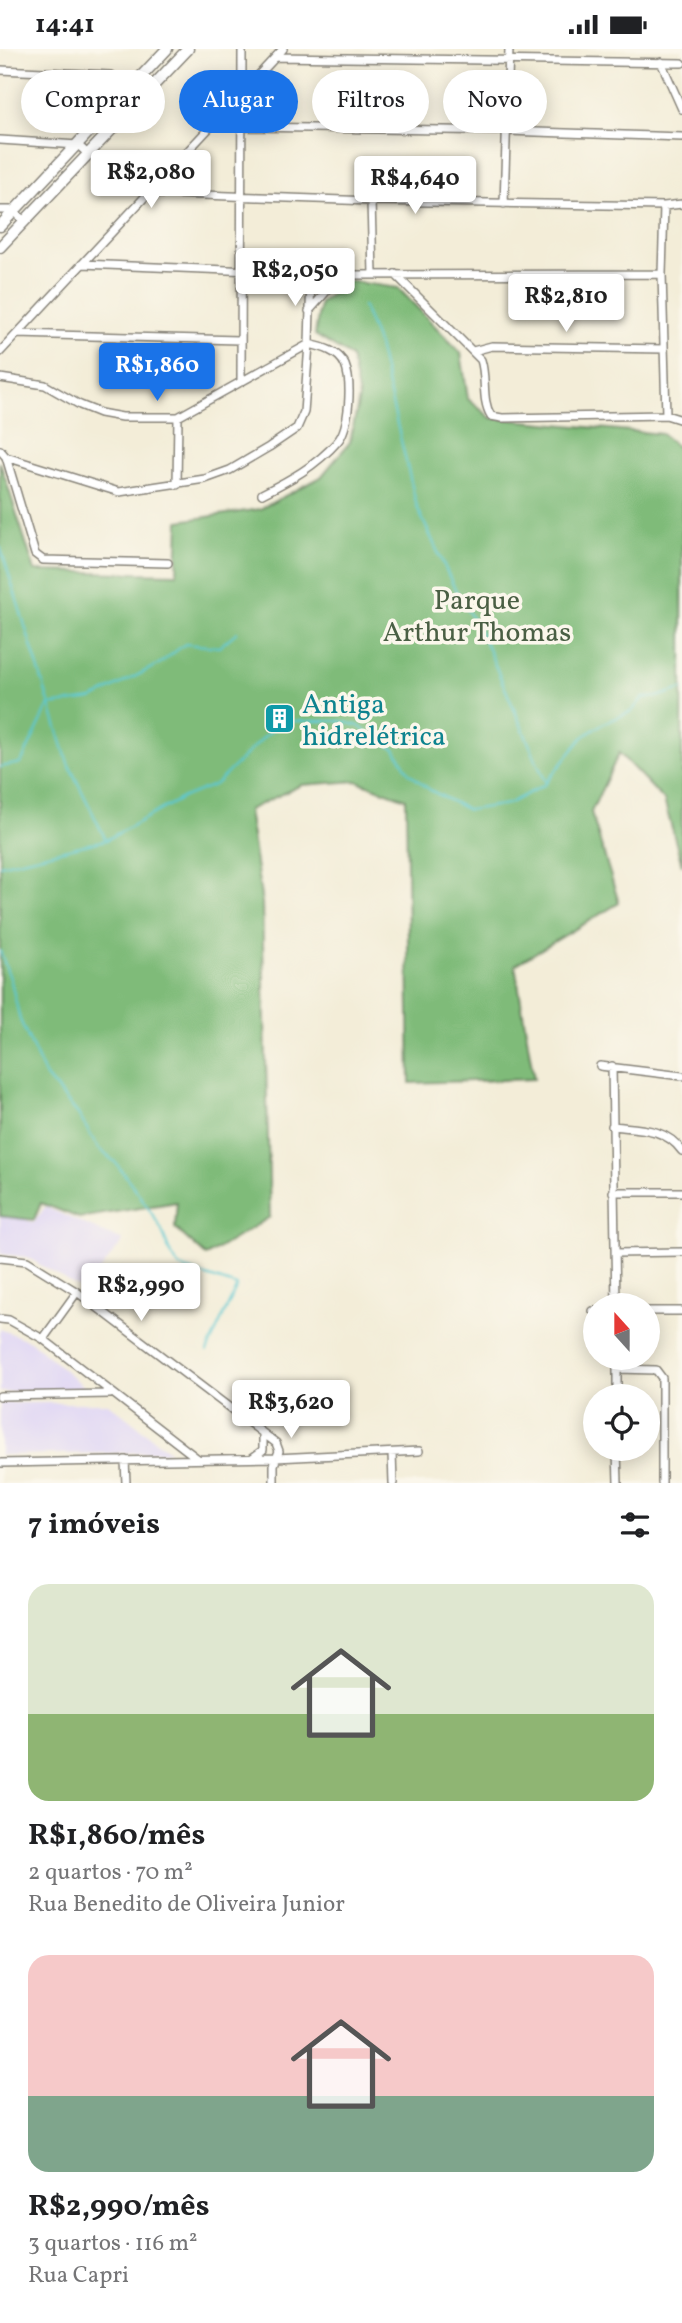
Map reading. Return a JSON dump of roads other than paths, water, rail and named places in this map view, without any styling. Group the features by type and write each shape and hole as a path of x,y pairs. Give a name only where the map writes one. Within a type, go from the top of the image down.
{"main road":[{"path":"147,70 167,49"},
{"path":"0,247 188,49"},
{"path":"0,226 89,133"}],"street":[{"path":"241,70 242,49"},
{"path":"263,70 283,49"},
{"path":"509,49 509,70"},
{"path":"276,57 509,58 682,63"},
{"path":"661,62 682,109"},
{"path":"0,70 21,71"},
{"path":"298,128 443,130"},
{"path":"547,132 682,137"},
{"path":"0,352 204,133"},
{"path":"240,133 241,381"},
{"path":"504,204 507,133"},
{"path":"0,140 78,145 89,155"},
{"path":"148,193 240,198 504,204 682,204"},
{"path":"370,201 373,274"},
{"path":"664,206 662,274 666,415"},
{"path":"0,209 13,210 24,221"},
{"path":"82,264 347,275 662,274"},
{"path":"3,453 119,492 177,485 230,470 297,428 304,412 311,273"},
{"path":"395,274 483,363 486,407 491,416 666,415 682,420"},
{"path":"309,311 333,284 347,275"},
{"path":"17,334 240,340"},
{"path":"0,378 45,385 100,413 122,417 178,417 309,344 328,348 345,363 350,401 340,440 313,465 262,494"},
{"path":"473,351 492,347 664,349"},
{"path":"177,485 178,417"},
{"path":"3,453 35,554 43,560 168,563"},
{"path":"600,1066 682,1076"},
{"path":"612,1066 616,1293"},
{"path":"612,1126 658,1131 674,1140 682,1151"},
{"path":"613,1192 682,1192"},
{"path":"615,1253 682,1252"},
{"path":"0,1258 27,1261 77,1292 263,1433 279,1447 274,1483"},
{"path":"43,1339 77,1292"},
{"path":"660,1311 682,1311"},
{"path":"0,1319 9,1320 43,1339 198,1459"},
{"path":"656,1370 662,1378 662,1483"},
{"path":"0,1396 111,1394"},
{"path":"251,1459 263,1450 263,1433"},
{"path":"0,1463 251,1459 419,1451"},
{"path":"392,1453 393,1483"},
{"path":"125,1460 126,1483"},
{"path":"617,1461 618,1483"}],"waterway":[{"path":"363,306 378,345 417,507 454,587 483,637 546,783"},
{"path":"0,546 68,763 106,840"},
{"path":"0,767 21,763 49,705 92,699 159,664 185,644 219,647 237,632"},
{"path":"0,865 106,840 184,797 216,784 266,735 285,721 341,721 359,726 375,739 395,749 409,773 430,790 468,810 508,804 544,785 583,737 602,724 632,711 643,698 657,697 682,689"},
{"path":"0,951 11,981 20,1020 46,1077 78,1114 99,1149 115,1162 139,1194 161,1228 179,1267 237,1286 207,1351"}],"place":[{"name":"Antiga hidrelétrica","path":"279,719"}],"park label":[{"name":"Parque Arthur Thomas","path":"477,615"}]}
